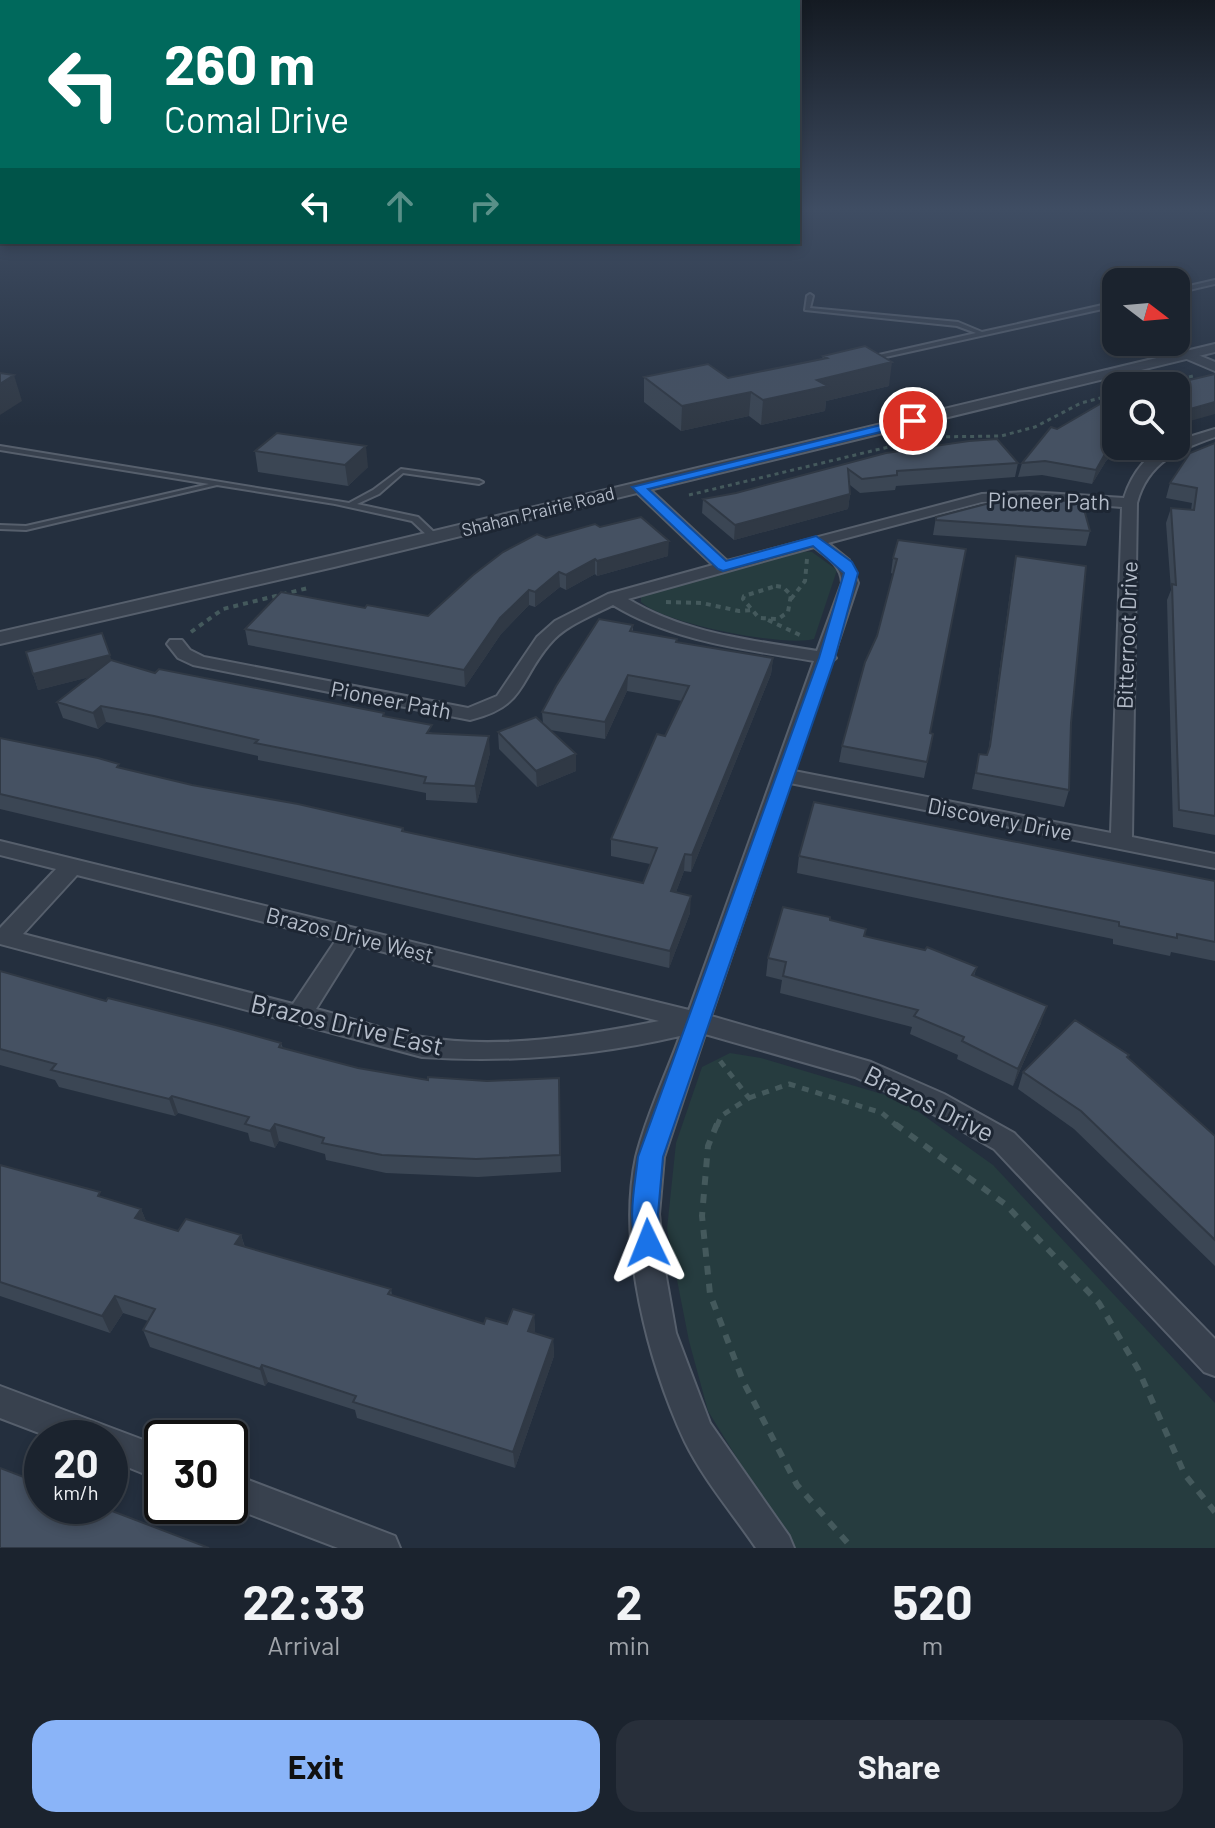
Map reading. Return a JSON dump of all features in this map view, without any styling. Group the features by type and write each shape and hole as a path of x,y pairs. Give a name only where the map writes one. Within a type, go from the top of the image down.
{"street":[{"name":"Shahan Prairie Road","path":"1190,353 1215,348"},
{"name":"Shahan Prairie Road","path":"0,638 434,537 1178,356"},
{"path":"1190,356 1215,367"},
{"name":"Bitterroot Drive","path":"1190,441 1215,433"},
{"name":"Bitterroot Drive","path":"1121,843 1130,503 1135,482 1154,460"},
{"path":"639,487 723,566"},
{"name":"Pioneer Path","path":"176,644 184,654 199,661 470,714 504,700 543,641 561,625 614,598 723,566 811,547 982,498 1041,497 1130,503"},
{"path":"774,1548 698,1433 661,1333 650,1271 645,1214 650,1157 785,776 818,650 851,573 847,565 811,547"},
{"path":"614,598 632,611 683,630 818,650"},
{"name":"Discovery Drive","path":"785,776 1215,861"},
{"name":"Brazos Drive West","path":"0,848 699,1022"},
{"path":"3,936 72,866"},
{"path":"299,1015 351,935"},
{"name":"Brazos Drive East","path":"3,936 422,1047 478,1053 549,1048 649,1035 699,1022"},
{"name":"Brazos Drive","path":"699,1022 862,1069 935,1102 1004,1141 1215,1361"},
{"path":"0,1402 48,1420"},
{"path":"248,1497 383,1548"}],"lane":[{"path":"1190,288 1210,283"},
{"path":"810,296 807,309 958,324 981,334"},
{"path":"867,360 1102,307"},
{"path":"0,448 350,505 415,519 434,537"},
{"path":"350,505 376,492 401,471 479,482"},
{"path":"0,527 26,528 219,483"}],"path":[{"path":"1190,377 1199,375"},
{"path":"767,619 784,616 791,599 805,581 811,547"},
{"path":"791,599 783,587 768,587 743,599 759,618 790,629 818,650"},
{"path":"655,600 755,610"},
{"path":"717,1057 749,1098"},
{"path":"852,1548 797,1485 743,1381 710,1294 702,1216 708,1146 721,1116 749,1098 789,1084 882,1113 910,1137 1005,1204 1099,1303 1138,1369 1185,1475 1215,1512"}],"green space":[{"path":"801,551 812,552 837,570 814,639 777,640 725,632 674,618 641,602 641,594"},
{"path":"730,1053 761,1058 902,1100 993,1165 1215,1403 1215,1548 792,1548 708,1411 689,1341 667,1229 676,1143 702,1067"}],"building":[{"path":"865,346 892,362 817,380 828,386 763,400 751,392 682,406 644,377 708,364 728,378 827,358 823,356"},
{"path":"0,373 14,375 0,384"},
{"path":"1215,374 1215,402 1190,409 1190,380"},
{"path":"1102,403 1102,459 1096,470 1045,461 1022,463 1051,427 1057,429"},
{"path":"277,433 366,446 345,465 255,451"},
{"path":"997,439 1018,463 897,471 897,475 862,479 848,469 850,494 735,525 703,499 886,453"},
{"path":"1215,443 1215,816 1179,810 1172,584 1176,585 1171,508 1194,510 1197,488 1170,483 1185,460 1190,460 1190,453"},
{"path":"1038,499 1082,502 1090,531 936,520 936,517 986,504"},
{"path":"641,517 669,541 597,561 595,559 566,575 559,572 535,592 529,590 500,618 464,670 245,629 281,592 428,616 503,552 537,534 546,538 595,524 600,527"},
{"path":"898,540 966,549 927,762 842,746 865,662 877,636 897,559 893,558"},
{"path":"1016,556 1086,566 1071,723 1069,790 976,773 979,754 987,755 990,746"},
{"path":"599,619 633,625 630,631 677,639 676,642 773,658 692,855 685,854 671,891 691,896 670,951 0,794 0,738 98,758 119,764 117,767 192,785 298,804 403,828 402,831 643,883 657,848 611,839 657,734 665,736 689,686 628,675 605,722 542,712"},
{"path":"102,633 110,655 33,674 26,652"},
{"path":"111,660 155,673 159,669 384,713 383,716 432,725 427,733 489,736 475,786 424,783 426,777 255,743 258,740 154,716 101,706 93,713 57,702"},
{"path":"536,717 576,754 536,771 498,732"},
{"path":"814,802 1215,881 1215,942 1177,934 1177,938 1119,926 1119,922 799,856"},
{"path":"783,907 866,929 864,936 925,950 927,947 977,967 972,975 1047,1006 1018,1069 962,1041 964,1037 914,1016 918,1010 783,976 786,962 768,958"},
{"path":"0,971 106,1001 108,998 220,1026 281,1043 279,1047 358,1068 428,1080 428,1077 487,1081 559,1078 560,1155 476,1159 382,1155 322,1143 324,1138 275,1124 270,1131 245,1124 249,1117 172,1096 169,1099 51,1070 56,1064 0,1049"},
{"path":"1075,1020 1129,1055 1127,1057 1215,1136 1215,1240 1081,1111 1023,1072"},
{"path":"0,1165 100,1192 98,1196 141,1209 135,1218 178,1231 186,1219 241,1235 235,1244 391,1289 388,1294 484,1324 486,1318 507,1324 513,1309 534,1315 528,1331 553,1339 513,1452 353,1402 356,1396 262,1365 260,1369 143,1330 155,1309 115,1296 102,1316 0,1282"},
{"path":"0,1468 24,1477 24,1524 128,1524 128,1517 209,1548 0,1548"}],"route":[{"path":"648,1243 645,1214 650,1157 827,658 851,573 847,565 816,541 723,566 639,487 913,421"}]}
